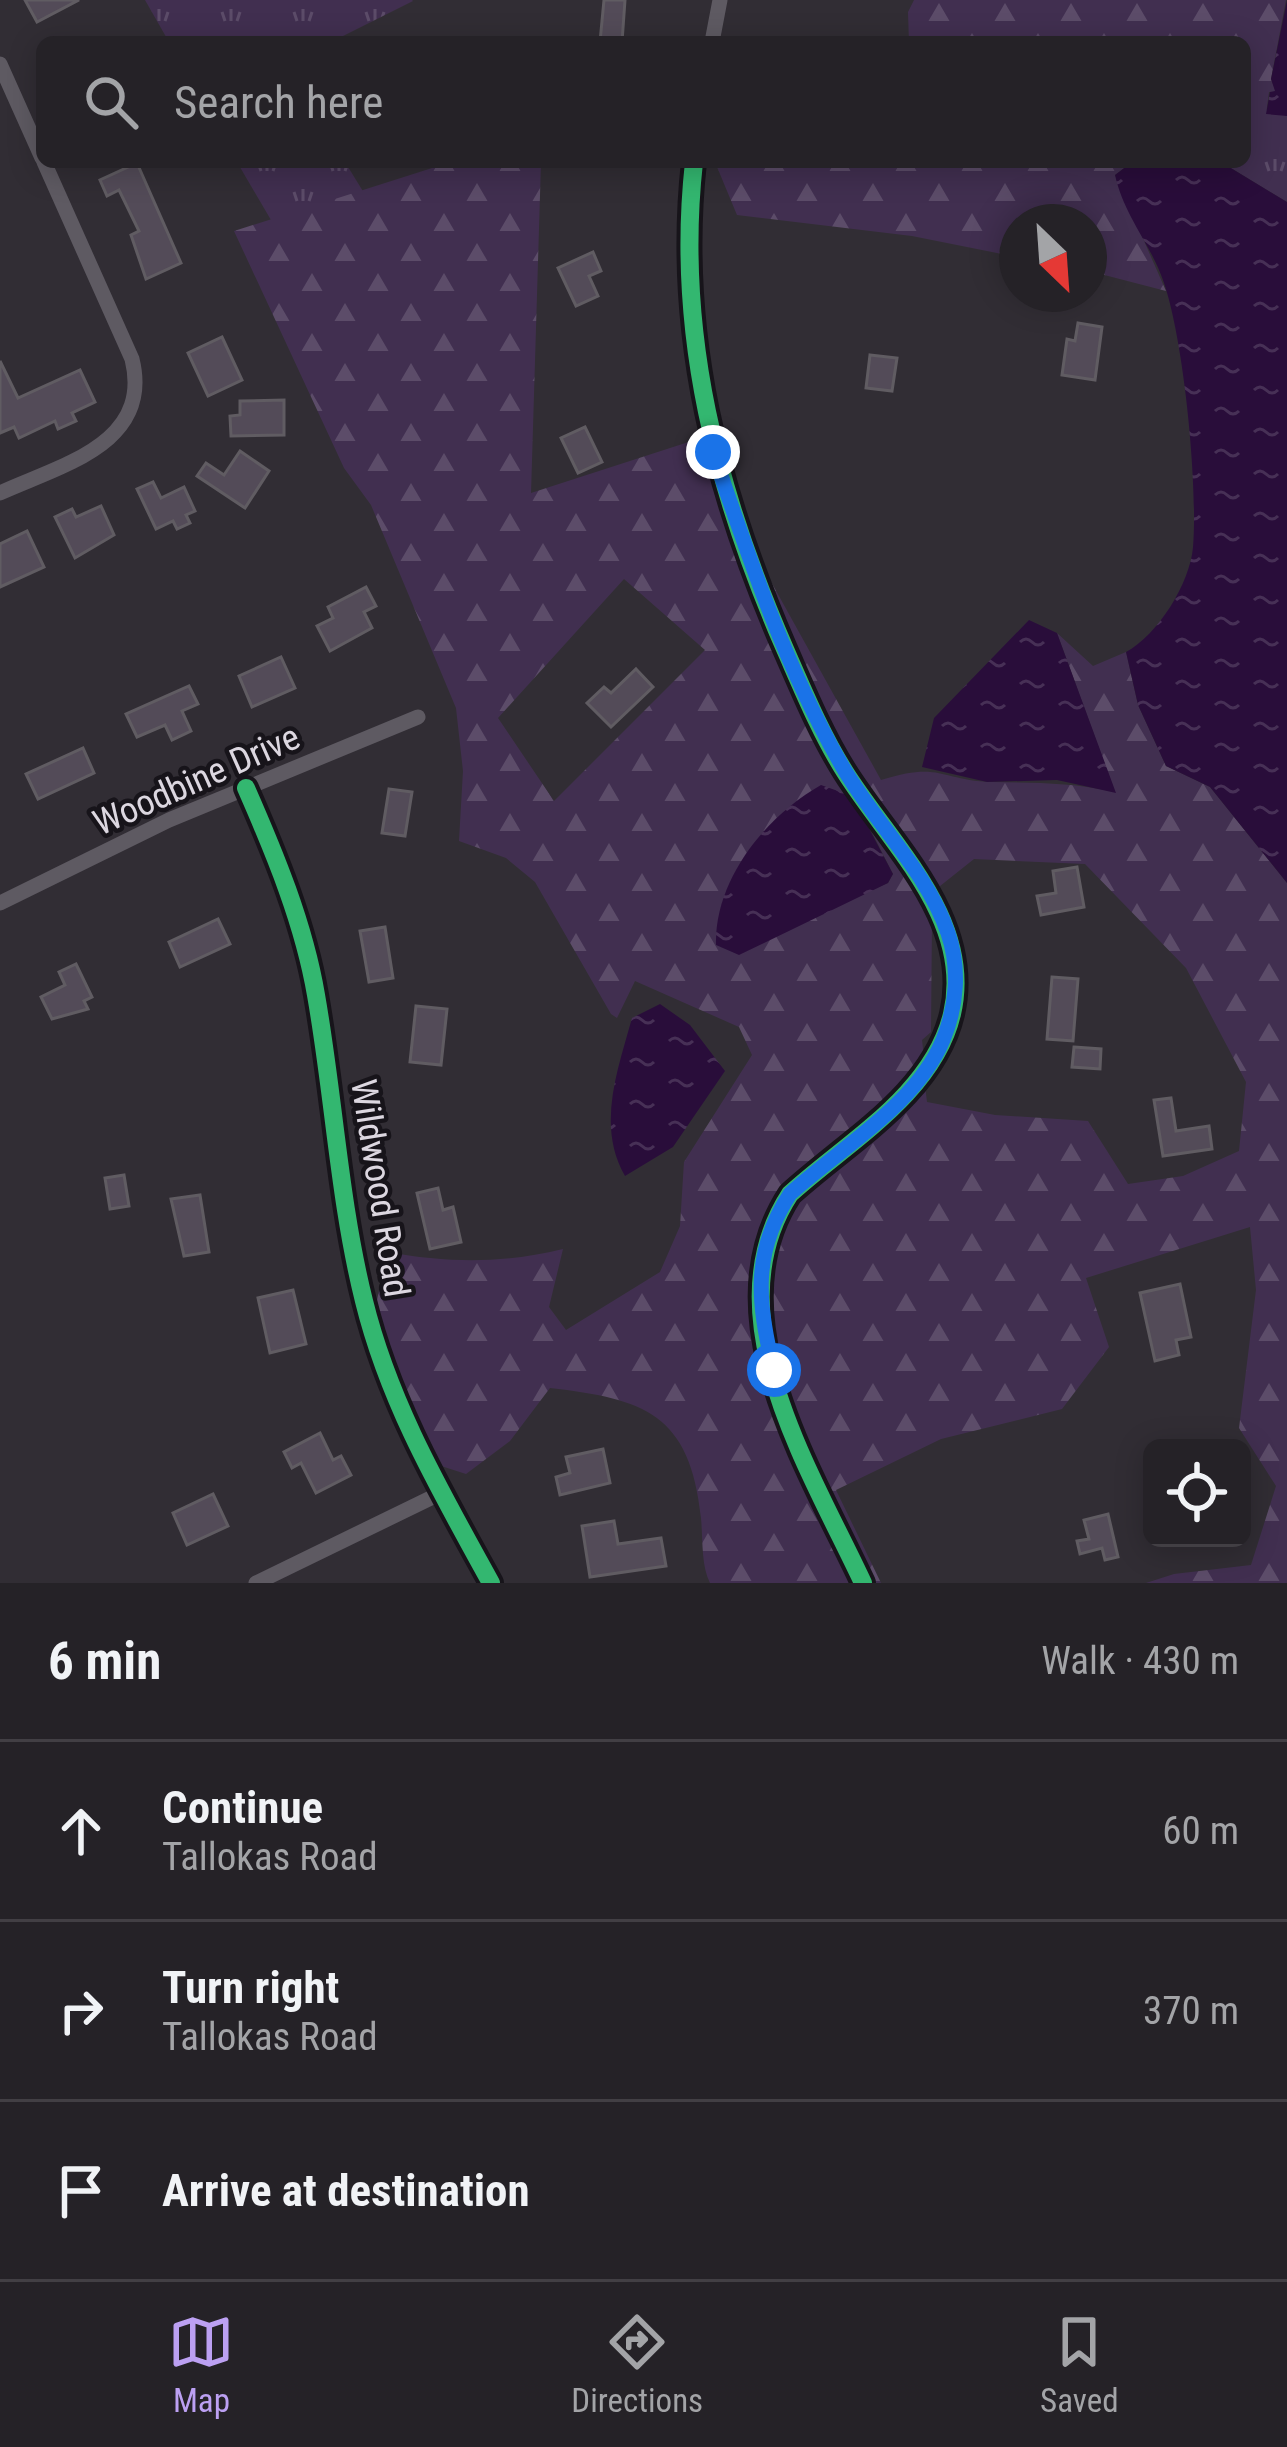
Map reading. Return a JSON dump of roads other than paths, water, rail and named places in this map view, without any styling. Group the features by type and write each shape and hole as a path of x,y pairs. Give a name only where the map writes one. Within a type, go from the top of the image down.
{"street":[{"path":"713,36 720,0"},
{"path":"0,64 36,144"},
{"path":"0,493 102,447 125,423 136,394 132,359 47,168"},
{"path":"694,168 691,322 704,417 717,465 785,649 826,737 934,903 956,963 951,1017 929,1067 790,1194 773,1219 760,1260 766,1341 789,1423 863,1583"},
{"name":"Woodbine Drive","path":"0,903 246,788 418,717"},
{"name":"Wildwood Road","path":"246,788 286,887 316,990 364,1304 381,1361 441,1492 491,1583"},
{"path":"256,1583 441,1492"}],"water":[{"path":"1287,0 1287,116 1266,114 1270,92 1275,91 1271,79"},
{"path":"1124,168 1231,168 1287,202 1287,883 1210,787 1166,766 1138,705 1126,652 1150,633 1179,592 1193,547 1193,487 1188,414 1171,309 1159,269 1115,175"},
{"path":"1029,620 1057,633 1116,793 1057,780 987,782 922,767 934,718"},
{"path":"821,785 852,796 893,874 888,883 739,955 716,945 724,897 747,852 781,814"},
{"path":"660,1004 690,1025 725,1071 673,1147 625,1176 612,1137 616,1077 632,1018"}]}
